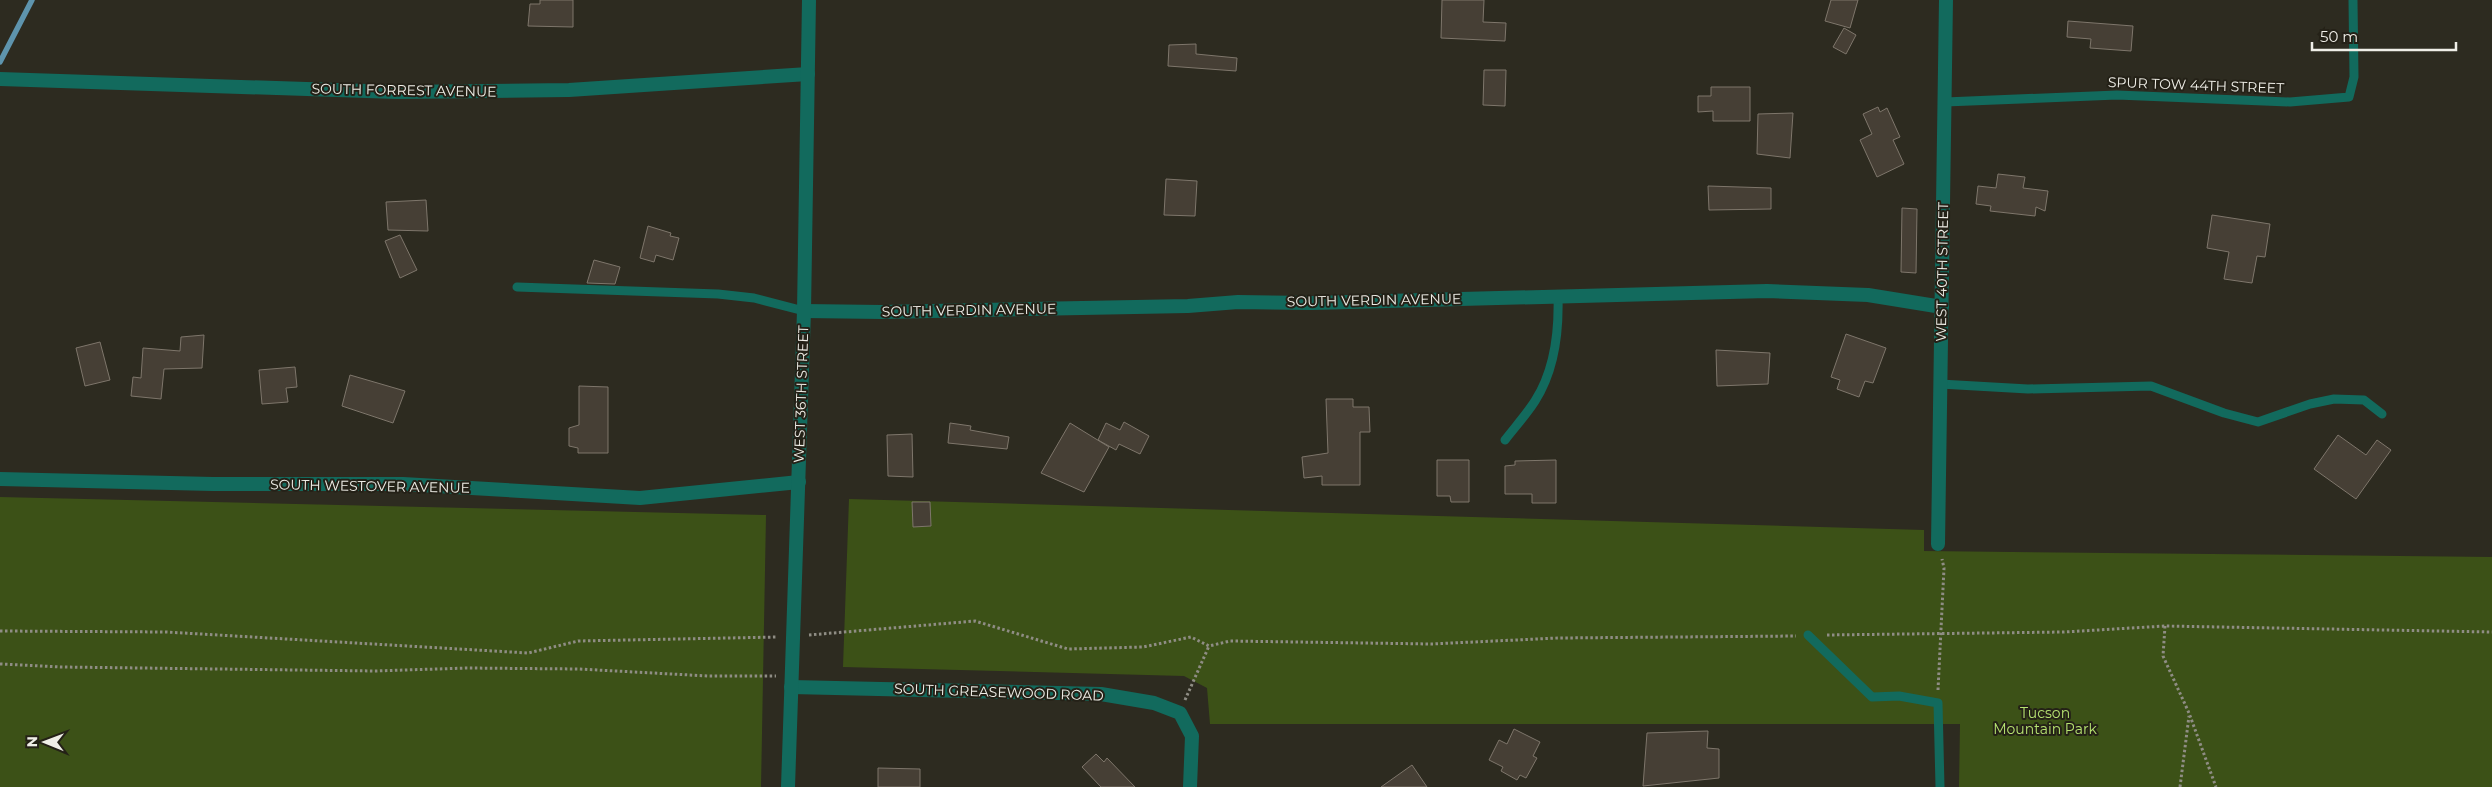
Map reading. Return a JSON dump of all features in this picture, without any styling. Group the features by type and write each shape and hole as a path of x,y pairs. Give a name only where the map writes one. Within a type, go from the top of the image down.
{"street":[{"name":"WEST 36TH STREET","path":"788,787 804,311 809,0"},
{"name":"WEST 40TH STREET","path":"1938,544 1946,0"},
{"name":"SOUTH FORREST AVENUE","path":"0,79 398,92 569,90 808,74"},
{"name":"SOUTH VERDIN AVENUE","path":"804,311 882,312 1188,306 1238,302 1312,303 1767,292 1837,292 1942,307"},
{"name":"SOUTH WESTOVER AVENUE","path":"0,479 213,484 403,484 640,498 799,482"},
{"name":"SOUTH GREASEWOOD ROAD","path":"791,681 1101,694 1154,703 1180,713"},
{"path":"1180,713 1192,736 1193,764 1190,787"}],"lane":[{"name":"SPUR TOW 44TH STREET","path":"1945,102 2117,95 2290,102 2349,97 2354,77 2354,0"},
{"path":"517,287 718,294 754,298 804,311"},
{"path":"1505,440 1536,400 1552,364 1558,326 1558,297"},
{"path":"1940,384 2028,389 2151,386 2224,413 2258,422 2310,404 2334,399 2364,400 2382,414"},
{"path":"1808,636 1872,697 1899,696 1938,703 1940,787"}],"path":[{"path":"1938,544 1944,568 1938,703"},
{"path":"0,632 166,632 528,653 578,641 742,639 975,621 1068,648 1143,647 1191,637 1209,646 1230,641 1431,644 1558,638 2064,632 2165,626 2492,632"},
{"path":"2165,626 2163,656 2189,713 2216,787"},
{"path":"1180,713 1209,646"},
{"path":"0,664 62,667 579,670 791,681"},
{"path":"2180,787 2189,713"}],"green space":[{"path":"0,497 766,515 761,787 0,787"},
{"name":"Tucson Mountain Park","path":"849,499 1924,530 1924,551 2492,557 2492,787 1959,787 1960,724 1210,724 1207,688 1184,676 843,667"}],"building":[{"path":"540,0 573,0 573,27 528,26 530,4 540,4"},
{"path":"1442,0 1484,0 1483,22 1506,23 1505,41 1441,38"},
{"path":"1831,0 1858,0 1850,28 1825,21"},
{"path":"2068,21 2133,26 2131,51 2090,48 2091,39 2067,37"},
{"path":"1844,28 1856,35 1846,54 1833,47"},
{"path":"1196,44 1196,54 1237,58 1236,71 1168,66 1169,45"},
{"path":"1484,70 1506,70 1505,106 1483,105"},
{"path":"1711,87 1750,87 1750,121 1713,121 1713,111 1698,112 1698,96 1711,96"},
{"path":"1878,107 1880,112 1887,108 1900,137 1893,140 1904,164 1877,177 1860,140 1872,134 1863,114"},
{"path":"1793,113 1790,158 1757,154 1758,114"},
{"path":"1998,174 2025,177 2023,188 2048,191 2045,211 2036,207 2035,216 1990,211 1991,206 1976,204 1978,186 1996,188"},
{"path":"1166,179 1197,181 1195,216 1164,215"},
{"path":"1708,186 1771,188 1771,209 1709,210"},
{"path":"426,200 428,231 388,230 386,202"},
{"path":"1902,208 1917,209 1916,273 1901,272"},
{"path":"2212,215 2270,224 2265,257 2257,256 2252,283 2224,279 2229,252 2207,248"},
{"path":"648,226 671,233 670,236 679,238 673,260 656,255 654,262 640,258"},
{"path":"400,235 417,270 400,278 385,241"},
{"path":"594,260 620,267 615,284 587,283"},
{"path":"1846,334 1886,348 1873,383 1865,381 1859,397 1837,389 1840,380 1831,377"},
{"path":"204,335 202,368 164,369 161,399 131,396 133,377 141,378 143,348 180,351 181,337"},
{"path":"100,342 110,380 85,386 76,348"},
{"path":"1716,350 1770,353 1768,384 1717,386"},
{"path":"295,367 297,387 286,388 288,402 262,404 259,370"},
{"path":"350,375 405,391 393,423 342,406"},
{"path":"579,386 608,387 608,453 578,453 578,448 569,446 569,428 579,425"},
{"path":"1326,399 1353,399 1353,407 1369,407 1370,432 1360,432 1360,485 1322,485 1322,476 1304,478 1302,457 1328,453"},
{"path":"1124,422 1149,436 1140,454 1119,444 1116,450 1098,440 1106,423 1120,430"},
{"path":"950,423 971,426 970,430 1009,437 1007,449 948,443"},
{"path":"1070,423 1109,447 1084,492 1041,473"},
{"path":"912,434 913,477 888,476 887,435"},
{"path":"2338,435 2366,455 2377,440 2391,450 2356,499 2314,469"},
{"path":"1437,460 1469,460 1469,502 1451,502 1450,496 1437,496"},
{"path":"1556,460 1556,503 1532,503 1532,494 1505,494 1505,466 1515,465 1515,461"},
{"path":"912,502 930,502 931,526 913,527"},
{"path":"1514,729 1540,742 1533,756 1537,758 1526,778 1520,775 1517,780 1501,771 1503,767 1489,760 1499,740 1507,744"},
{"path":"1708,731 1707,748 1719,749 1719,778 1643,786 1647,733"},
{"path":"1096,754 1104,762 1107,758 1135,787 1101,787 1082,767"},
{"path":"1412,765 1427,787 1381,787"},
{"path":"878,768 920,769 920,787 878,787"}],"waterway":[{"path":"0,62 32,0"}]}
